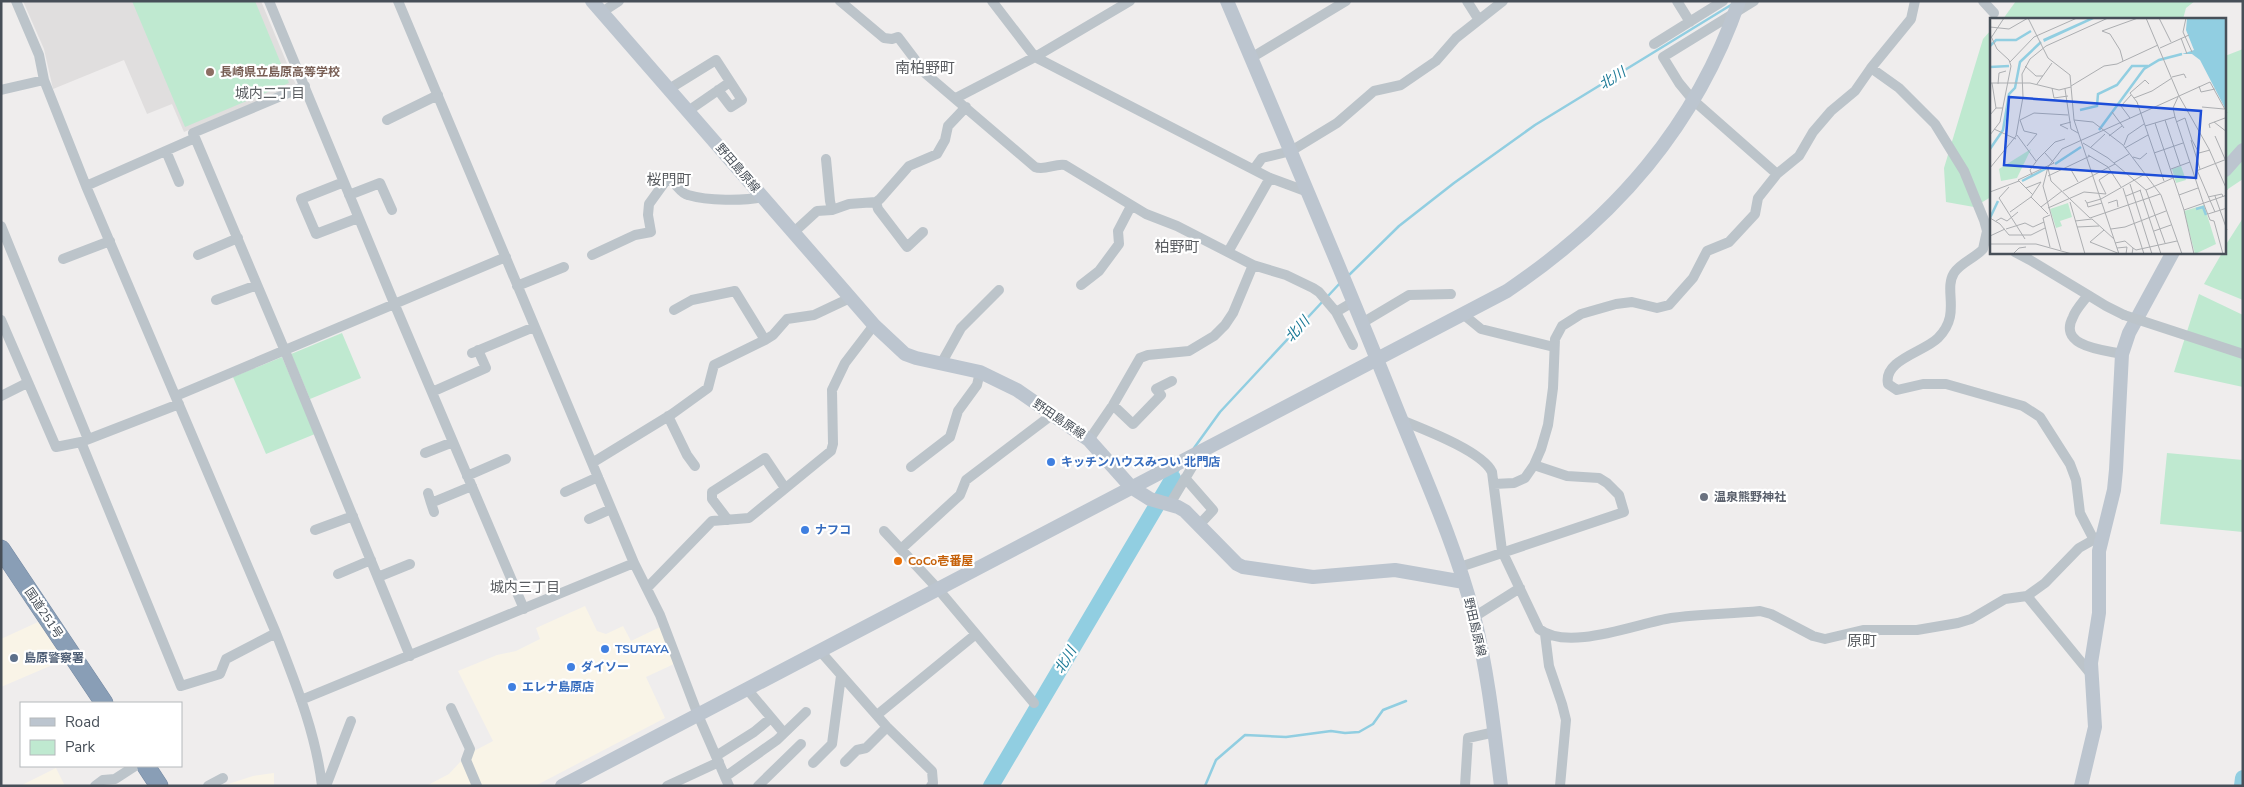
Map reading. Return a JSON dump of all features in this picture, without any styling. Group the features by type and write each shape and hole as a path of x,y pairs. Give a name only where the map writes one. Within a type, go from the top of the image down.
{"highway":[{"name":"国道251号","path":"1,549 103,702"},
{"path":"147,767 159,786"}],"street":[{"path":"16,1 39,55 44,80 86,186 276,633 301,700 318,758 322,786"},
{"path":"269,1 358,218 524,609"},
{"path":"398,1 634,563 660,615 698,715 727,781 806,712"},
{"path":"598,5 619,1"},
{"path":"956,98 1035,57 1130,1"},
{"path":"1226,1 1291,151 1377,359 1460,567 1464,582"},
{"path":"1251,58 1346,1"},
{"path":"1467,1 1479,20"},
{"path":"1254,169 1262,158 1291,151 1338,123 1374,91 1401,85 1436,61 1456,38 1503,1"},
{"path":"1676,1 1690,22"},
{"path":"1654,44 1723,1"},
{"path":"1754,1 1736,8 1663,57 1679,83 1693,100 1777,174"},
{"path":"1494,484 1520,481 1534,465 1548,425 1553,388 1555,339 1562,326 1581,314 1624,302 1657,308 1669,305 1693,278 1707,251 1729,242 1755,214 1758,198 1777,174 1799,156 1813,132 1831,111 1855,91 1910,19 1915,1"},
{"path":"1984,1 1994,13"},
{"path":"996,2 1035,57 1270,178 1308,192"},
{"path":"847,3 884,38 892,39 898,37 926,74 1035,167 1043,168 1059,164 1065,165 1131,206 1228,252 1253,266 1286,275 1313,288 1334,309 1353,345"},
{"name":"野田島原線","path":"598,5 850,298 904,354 980,372 1017,390 1089,440 1131,487 1142,495 1185,511 1237,564 1250,570 1322,578 1395,570 1464,582 1474,618 1495,732 1501,786"},
{"path":"562,786 1507,291 1586,232 1635,181 1670,136 1693,100 1712,66 1736,8"},
{"path":"669,89 716,60 742,100 730,107 718,90"},
{"path":"1871,68 1899,88 1935,124 1964,171 1984,220 1989,243 1979,254 1954,272 1951,280 1952,311 1944,331 1928,346 1892,366 1888,372 1888,384 1897,390 1923,384 1946,384 2023,406 2035,413 2074,472 2078,504 2098,537 2099,613 2090,673 2094,727 2081,786"},
{"path":"1,90 44,80"},
{"path":"688,111 730,82"},
{"path":"305,86 193,133 410,656"},
{"path":"387,120 438,95"},
{"path":"794,232 813,213 820,210 832,210 849,204 876,202 883,197 909,166 937,154 945,140 948,126 966,107"},
{"path":"86,186 195,138"},
{"path":"2226,169 2243,150"},
{"path":"166,151 179,182"},
{"path":"826,159 832,210"},
{"path":"1228,252 1270,178"},
{"path":"592,255 635,235 651,232 648,215 649,204 667,179 671,180 688,195 743,201 763,197"},
{"path":"344,182 301,199 316,234 358,218"},
{"path":"349,195 380,183 392,210"},
{"path":"876,202 878,209 907,247 923,232"},
{"path":"1081,285 1099,271 1119,244 1118,230 1131,206"},
{"path":"1,226 181,686 220,674 226,659 276,633"},
{"path":"198,255 238,238"},
{"path":"63,259 110,241"},
{"path":"2019,254 2124,315 2243,354"},
{"path":"1401,420 1426,430 1476,455 1490,466 1502,551 1539,629 1545,634 1565,636 1611,634 1670,618 1760,612 1771,614 1814,636 1825,639 1863,630 1917,630 1958,623 1970,619 2005,599 2027,596 2045,583 2079,548 2098,537 2110,509 2116,470 2122,354 2129,333 2172,254"},
{"path":"1,320 56,447 84,441 394,303 506,257"},
{"path":"1089,440 1113,405 1140,358 1148,355 1194,349 1214,336 1226,325 1253,266"},
{"path":"517,286 564,267"},
{"path":"216,300 257,285"},
{"path":"941,364 962,328 1000,290"},
{"path":"674,310 692,300 735,291 765,340"},
{"path":"1362,323 1409,295 1451,294"},
{"path":"2088,294 2072,318 2070,325 2074,338 2086,346 2122,354"},
{"path":"1334,309 1351,297"},
{"path":"592,462 668,416 708,388 714,365 765,340 788,319 814,315 850,298"},
{"path":"1464,315 1481,329 1554,347"},
{"path":"647,588 712,520 749,518 831,452 833,444 832,390 845,363 874,325"},
{"path":"432,392 486,368 475,351 534,327"},
{"path":"911,466 950,437 958,411 977,385 980,372"},
{"path":"1113,405 1133,424 1161,395 1156,389 1172,381"},
{"path":"1,396 27,383"},
{"path":"901,549 960,495 966,480 1053,414"},
{"path":"668,416 687,455 695,466"},
{"path":"425,453 453,442"},
{"path":"1164,503 1182,488 1185,478 1202,450"},
{"path":"728,520 712,499 712,492 765,458 785,488"},
{"path":"467,476 506,459"},
{"path":"1460,567 1502,551 1624,512 1619,495 1599,478 1567,476 1534,465"},
{"path":"565,492 598,477"},
{"path":"1185,478 1213,510 1199,525"},
{"path":"431,503 472,486"},
{"path":"589,519 612,509"},
{"path":"315,530 353,516"},
{"path":"884,531 938,589 1034,703"},
{"path":"338,574 371,560"},
{"path":"301,700 634,563"},
{"path":"378,577 410,564"},
{"path":"1474,618 1520,588"},
{"path":"2027,596 2090,673"},
{"path":"877,715 976,634"},
{"path":"1545,634 1548,666 1566,720 1560,786"},
{"path":"820,651 888,727 932,771 933,783 931,786"},
{"path":"814,763 832,744 841,676"},
{"path":"747,689 784,733"},
{"path":"451,708 470,749 466,760 477,786"},
{"path":"667,786 718,759 771,718"},
{"path":"326,786 350,721"},
{"path":"845,762 857,750 866,748 888,727"},
{"path":"1466,786 1468,738 1495,732"},
{"path":"758,786 801,744"},
{"path":"95,786 103,780 115,779 133,767"},
{"path":"208,786 223,778"}],"shaded area":[{"name":"長崎県立島原高等学校","path":"23,1 261,1 296,85 184,132 172,104 147,114 124,60 53,89 44,49"},
{"path":"585,606 597,631 606,634 623,626 631,641 660,627 674,664 646,677 665,718 535,786 481,786 470,761 474,751 493,741 458,671 497,655 516,651 540,639 536,628"},
{"path":"38,622 64,660 1,687 1,639"},
{"path":"461,761 472,786 426,786 449,774"},
{"path":"56,768 65,786 20,786"},
{"path":"274,773 274,786 222,786 253,776"}],"green space":[{"path":"132,1 255,1 289,83 185,127"},
{"path":"2016,1 2195,1 2186,8 2183,18 2004,18"},
{"path":"1990,31 1990,198 1974,207 1946,202 1944,168 1983,39"},
{"path":"2243,49 2243,179 2226,190 2226,56"},
{"path":"2243,218 2243,300 2204,284 2221,254 2226,254 2226,244"},
{"path":"2199,294 2243,315 2243,387 2174,372"},
{"path":"342,333 361,378 310,399 291,354"},
{"path":"282,357 315,434 266,454 233,377"},
{"path":"2167,453 2243,460 2243,532 2160,524"}],"waterway":[{"name":"北川","path":"1347,277 1399,226 1454,183 1535,125 1731,5"},
{"name":"北川","path":"1328,296 1341,282"},
{"name":"北川","path":"1194,448 1220,412 1324,300"},
{"name":"北川","path":"1173,478 1179,469"},
{"name":"北川","path":"991,786 1173,478"},
{"path":"1205,786 1216,760 1245,735 1286,737 1331,731 1359,732 1373,724 1383,710 1406,701"},
{"path":"2242,786 2243,778"}],"place":[{"name":"長崎県立島原高等学校","path":"210,72"},
{"name":"キッチンハウスみつい 北門店","path":"1051,462"},
{"name":"温泉熊野神社","path":"1704,497"},
{"name":"ナフコ","path":"805,530"},
{"name":"CoCo壱番屋","path":"898,561"},
{"name":"TSUTAYA","path":"605,649"},
{"name":"島原警察署","path":"14,658"},
{"name":"ダイソー","path":"571,667"},
{"name":"エレナ島原店","path":"512,687"}],"district":[{"name":"南柏野町","path":"925,68"},
{"name":"城内二丁目","path":"270,93"},
{"name":"桜門町","path":"669,180"},
{"name":"柏野町","path":"1177,247"},
{"name":"城内三丁目","path":"525,587"},
{"name":"原町","path":"1862,641"}]}
